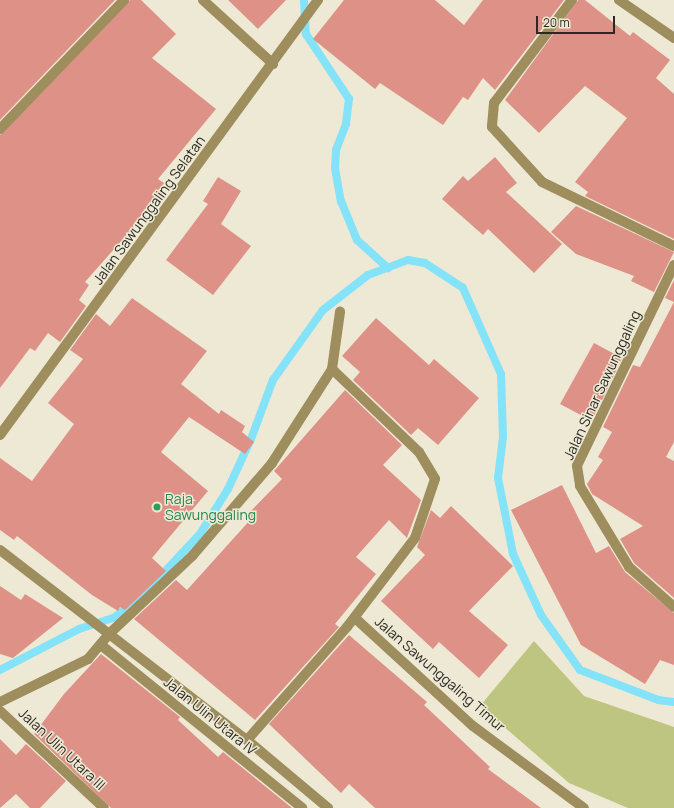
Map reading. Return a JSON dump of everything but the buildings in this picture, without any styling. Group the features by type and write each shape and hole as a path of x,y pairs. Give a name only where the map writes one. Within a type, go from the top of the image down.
{"street":[{"path":"0,129 124,0"},
{"path":"203,0 273,64"},
{"name":"Jalan Sawunggaling Selatan","path":"0,435 273,64 318,0"},
{"path":"572,0 494,103 492,127 542,182 674,246"},
{"path":"619,0 674,38"},
{"name":"Jalan Sinar Sawunggaling","path":"674,265 577,466 580,486 629,567 674,607"},
{"path":"0,702 88,659 109,634 192,556 272,463 332,369 340,312"},
{"name":"Jalan Sawunggaling Timur","path":"247,740 355,618 415,538 435,479 419,452 332,369"},
{"path":"0,550 247,740 328,808"},
{"name":"Jalan Sawunggaling Timur","path":"355,618 473,726 584,808"},
{"name":"Jalan Ulin Utara IV","path":"101,645 302,808"},
{"name":"Jalan Ulin Utara III","path":"0,711 104,808"},
{"path":"282,792 294,780"}],"green space":[{"path":"534,641 584,696 674,727 674,808 628,808 569,783 480,706"}],"waterway":[{"path":"304,0 306,34 349,99 346,124 336,150 335,168 341,201 357,240 388,268"},
{"path":"0,670 79,629 115,617 144,594 200,534 228,489 251,439 273,380 323,310 368,275 408,260 425,263 463,288 501,374 503,437 498,478 513,554 541,615 580,670 658,700 674,702"}],"place":[{"name":"Raja Sawunggaling","path":"157,507"}]}
